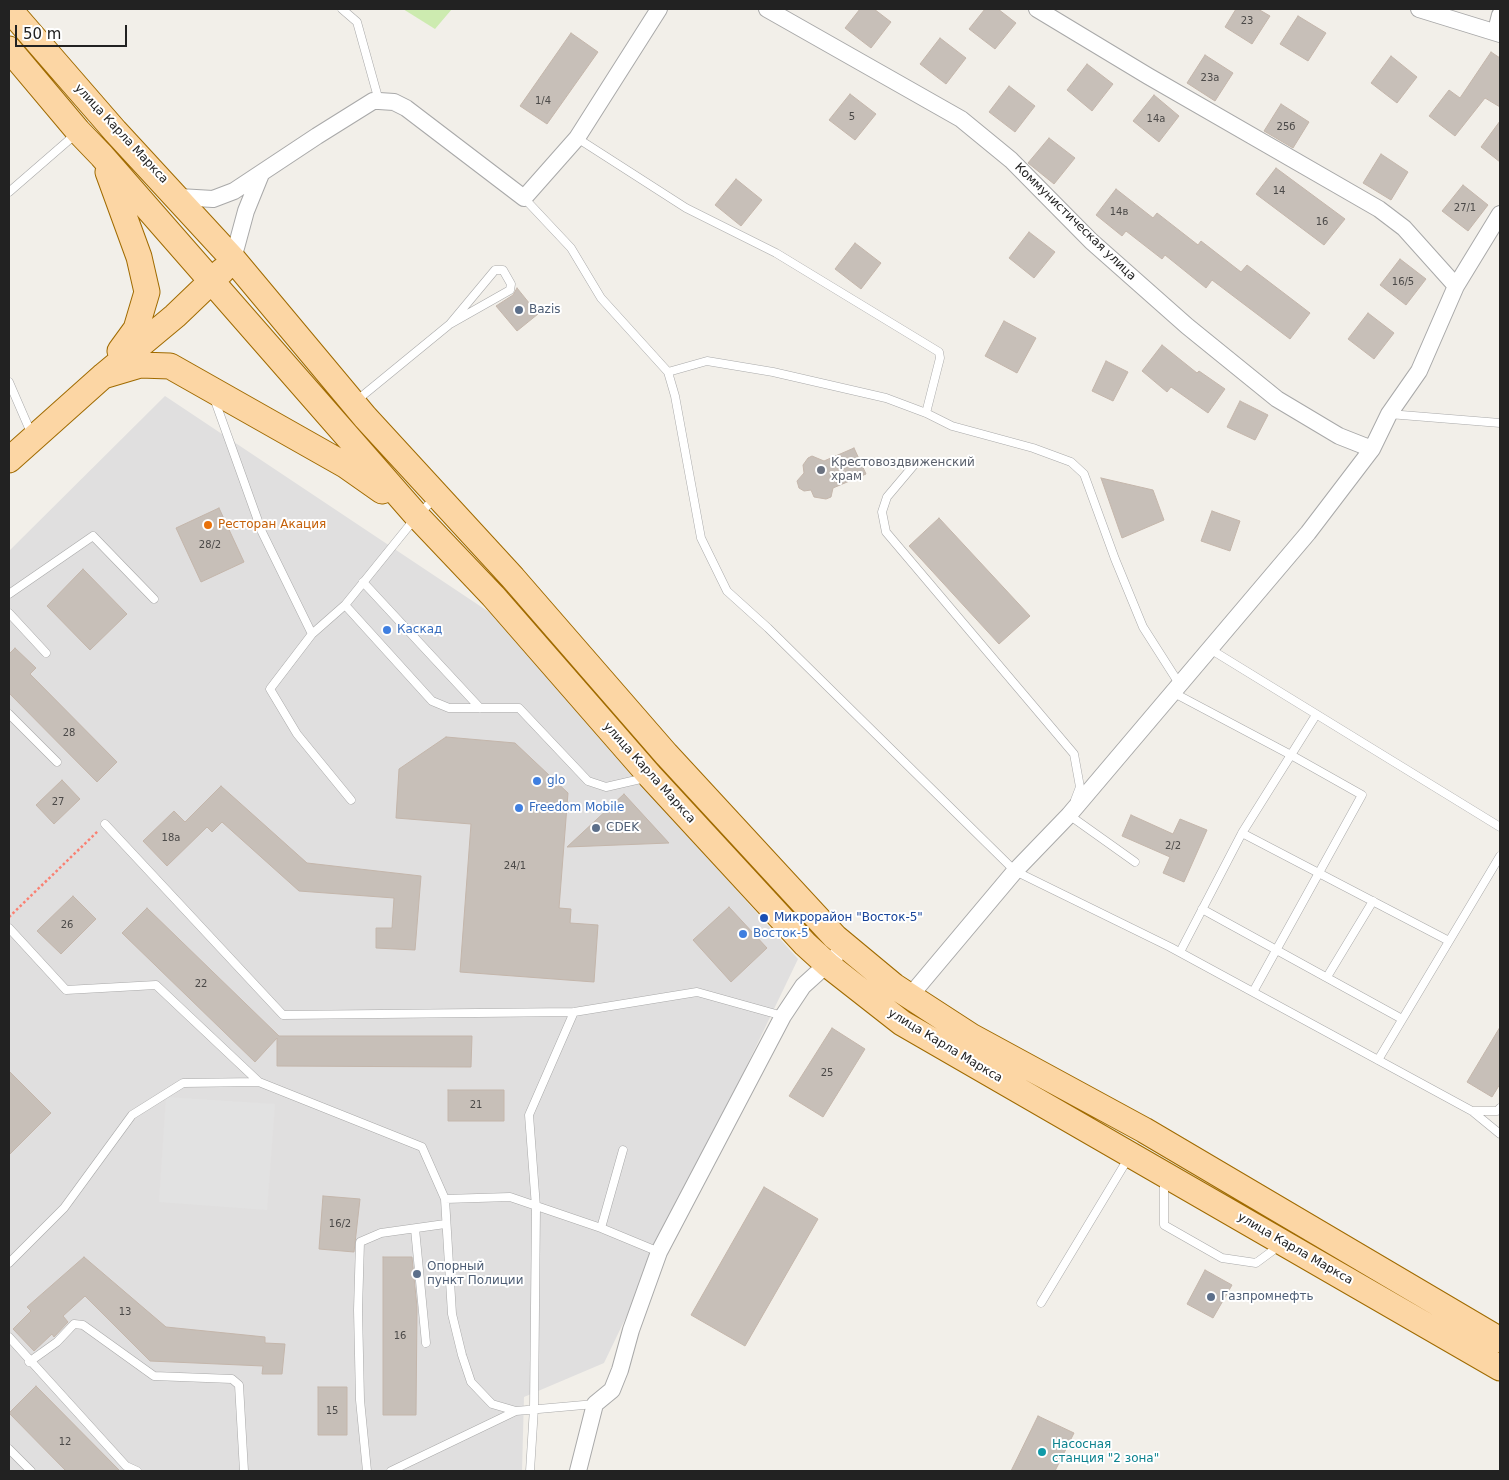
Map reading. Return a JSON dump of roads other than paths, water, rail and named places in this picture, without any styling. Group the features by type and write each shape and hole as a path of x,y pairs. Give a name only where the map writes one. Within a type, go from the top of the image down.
{"main road":[{"name":"улица Карла Маркса","path":"9,10 115,131 233,258 355,402 365,417 513,578 666,754 844,945 910,996 972,1036 1152,1135 1500,1339"},
{"path":"9,48 78,131 102,156 416,516"},
{"path":"102,156 139,257 147,292 136,328 103,376"},
{"path":"9,460 211,283 233,258"},
{"path":"103,376 140,365 170,366 345,465 416,516"},
{"name":"улица Карла Маркса","path":"416,516 493,596 650,776 805,944 828,965 902,1023 1495,1364"}],"street":[{"path":"178,197 213,199 234,192 373,101 379,101 394,102 406,108 524,198 577,138 659,9"},
{"name":"Коммунистическая улица","path":"767,9 961,119 1012,160 1106,254 1187,326 1277,399 1339,436 1372,449"},
{"path":"1037,9 1148,76 1378,209 1404,228 1456,286"},
{"path":"1419,9 1499,27"},
{"path":"233,258 246,211 261,174"},
{"path":"910,996 1015,871 1069,815 1177,689 1308,533 1372,449 1389,414 1420,371 1456,286 1500,214"},
{"path":"578,1471 595,1404 612,1390 618,1376 631,1330 659,1252 783,1016 803,986 828,965 844,945"},
{"path":"1495,1364 1500,1339"}],"lane":[{"path":"342,9 357,22 379,101"},
{"path":"9,192 78,131"},
{"path":"577,138 686,208 776,253 939,352 940,358 926,413"},
{"path":"524,198 570,248 601,298 668,372 675,396 701,538 727,591 768,628 1015,871 1180,952 1472,1111 1500,1134"},
{"path":"355,402 450,324 510,290 511,284 503,270 495,270 450,324"},
{"path":"668,372 707,361 773,372 886,398 926,413 952,426 1033,448 1071,462 1084,474 1115,559 1143,627 1177,689 1362,796 1253,992"},
{"path":"9,382 34,439"},
{"path":"211,389 262,532 312,634"},
{"path":"1389,414 1500,423"},
{"path":"914,465 887,497 882,512 886,532 1074,754 1080,787 1069,815 1135,862"},
{"path":"351,800 297,734 270,689 312,634 345,605 416,516 437,496"},
{"path":"9,594 93,536 154,600"},
{"path":"363,582 480,708"},
{"path":"345,605 432,701 449,708 519,708 588,781 606,788 650,776"},
{"path":"9,614 46,653"},
{"path":"1210,649 1500,827"},
{"path":"9,714 57,762"},
{"path":"1180,952 1242,833 1316,714"},
{"path":"105,824 283,1015 574,1012 697,992 783,1016"},
{"path":"1242,833 1449,941"},
{"path":"1378,1060 1500,856"},
{"path":"1326,977 1372,901"},
{"path":"1202,909 1402,1018"},
{"path":"9,928 66,990 156,985 259,1082 422,1147 445,1199 445,1224 452,1314 471,1382 492,1404 516,1411"},
{"path":"530,1471 534,1408 536,1207 528,1115 574,1012"},
{"path":"9,1263 64,1208 132,1115 183,1083 259,1082"},
{"path":"1472,1111 1498,1111 1500,1108"},
{"path":"601,1228 623,1150"},
{"path":"1041,1303 1130,1155"},
{"path":"1164,1174 1164,1225 1222,1258 1256,1264 1284,1242"},
{"path":"445,1199 510,1197 601,1228 659,1252"},
{"path":"367,1471 360,1391 358,1310 360,1242 381,1233 445,1224"},
{"path":"415,1229 426,1343"},
{"path":"29,1362 57,1342 74,1324 83,1326 154,1376 232,1379 239,1385 244,1471"},
{"path":"9,1337 29,1362 126,1466 137,1471"},
{"path":"9,1352 16,1346"},
{"path":"390,1471 516,1411 595,1404"},
{"path":"9,1449 31,1471"}],"place":[{"name":"Bazis","path":"519,310"},
{"name":"Крестовоздвиженский храм","path":"821,470"},
{"name":"Ресторан Акация","path":"208,525"},
{"name":"Каскад","path":"387,630"},
{"name":"glo","path":"537,781"},
{"name":"Freedom Mobile","path":"519,808"},
{"name":"CDEK","path":"596,828"},
{"name":"Микрорайон \"Восток-5\"","path":"764,918"},
{"name":"Восток-5","path":"743,934"},
{"name":"Опорный пункт Полиции","path":"417,1274"},
{"name":"Газпромнефть","path":"1211,1297"},
{"name":"Насосная станция \"2 зона\"","path":"1042,1452"}]}
